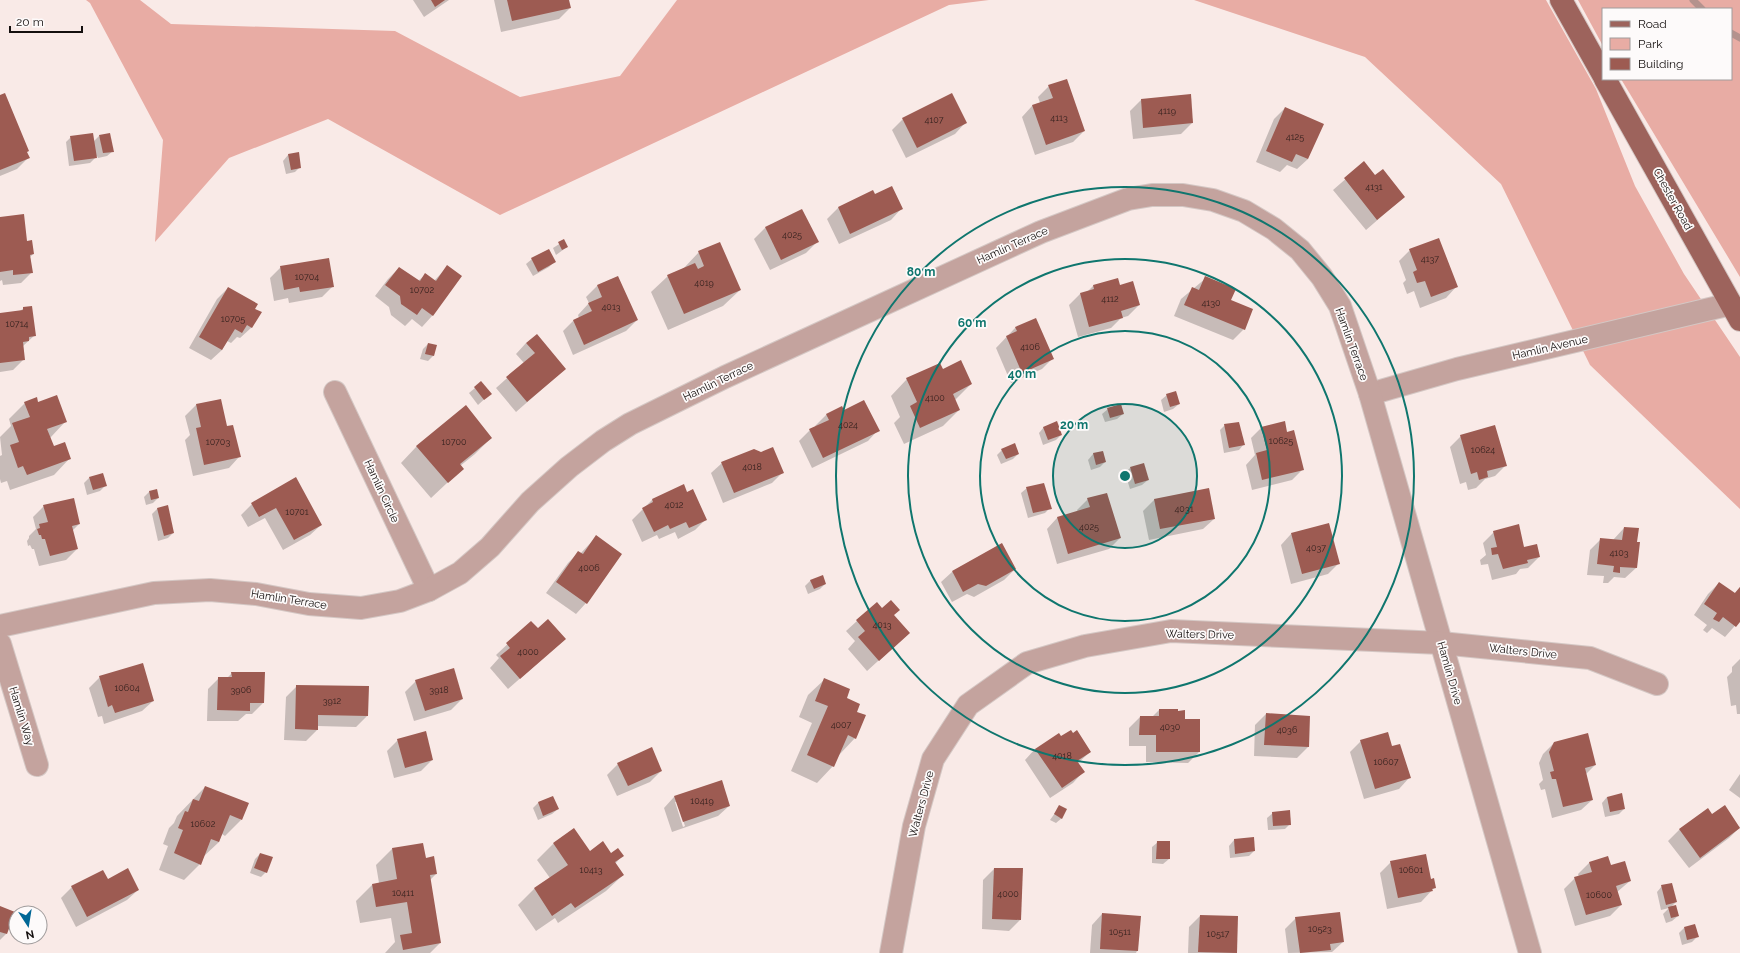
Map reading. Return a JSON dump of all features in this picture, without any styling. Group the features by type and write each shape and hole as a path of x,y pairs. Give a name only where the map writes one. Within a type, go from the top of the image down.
{"main road":[{"path":"1561,0 1602,73"},
{"name":"Chester Road","path":"1606,80 1736,312"}],"street":[{"name":"Hamlin Terrace","path":"0,626 154,593 210,590 256,594 308,604 361,608 400,601 429,590 460,573 490,547 530,502 569,466 603,441 630,424 725,377 1041,232 1128,199 1152,195 1183,194 1213,200 1244,212 1274,228 1300,250 1322,277 1340,306 1370,394"},
{"name":"Hamlin Avenue","path":"1370,394 1457,369 1736,312"},
{"name":"Hamlin Circle","path":"335,392 429,590"},
{"name":"Hamlin Drive","path":"1370,394 1530,953"},
{"name":"Walters Drive","path":"891,953 914,826 933,760 968,705 1027,663 1085,646 1171,631 1441,642 1590,658 1657,684"},
{"name":"Hamlin Way","path":"0,644 37,765"}],"green space":[{"path":"86,0 140,0 171,24 395,31 520,97 620,76 677,0 989,0 949,5 500,215 328,119 229,158 155,242 163,140 90,3"},
{"path":"1194,0 1546,0 1596,89 1635,186 1684,274 1740,357 1740,509 1590,365 1501,184 1365,57"},
{"path":"1578,0 1740,0 1740,277 1622,80 1732,80 1732,8 1602,8 1602,44"}],"building":[{"path":"431,0 445,0 435,7"},
{"path":"507,0 569,0 571,8 512,21"},
{"path":"1067,79 1085,131 1046,145 1032,105 1053,98 1048,85"},
{"path":"5,93 29,151 27,152 30,158 0,170 0,95"},
{"path":"952,93 967,123 917,148 902,118"},
{"path":"1191,94 1193,123 1143,128 1141,99"},
{"path":"1285,107 1324,124 1308,159 1296,154 1292,162 1266,151"},
{"path":"93,133 97,158 74,161 70,136"},
{"path":"110,133 114,152 103,153 99,135"},
{"path":"299,152 301,168 291,170 288,154"},
{"path":"1364,161 1375,175 1383,169 1405,197 1377,220 1344,178"},
{"path":"892,186 903,209 850,234 838,207 873,190 875,194"},
{"path":"802,209 819,242 781,260 765,227"},
{"path":"24,214 27,241 32,240 34,254 30,255 33,273 13,275 13,270 0,272 0,217"},
{"path":"1439,238 1458,287 1431,297 1425,281 1417,283 1413,272 1417,270 1409,249"},
{"path":"564,239 568,247 562,250 558,242"},
{"path":"720,242 741,290 684,314 667,275 695,263 698,269 704,266 698,251"},
{"path":"549,249 556,262 538,272 531,258"},
{"path":"329,258 334,287 300,292 299,287 284,290 280,266"},
{"path":"447,265 462,276 433,316 422,308 417,315 401,304 400,296 385,285 399,267 420,281 425,273 436,281"},
{"path":"618,276 638,320 584,345 573,320 592,311 588,303 602,297 597,285"},
{"path":"1205,276 1236,289 1231,300 1253,309 1245,330 1184,305 1192,287 1199,290"},
{"path":"1118,278 1120,285 1133,281 1140,305 1121,311 1123,318 1089,327 1080,293 1094,289 1093,285"},
{"path":"228,287 258,304 255,309 262,312 252,328 247,325 242,333 235,329 222,350 199,337"},
{"path":"32,306 36,336 29,337 29,341 23,342 25,360 0,363 0,313 23,310 23,307"},
{"path":"1036,318 1054,359 1022,373 1006,336 1017,331 1015,327"},
{"path":"537,334 566,369 527,402 506,377 535,353 526,343"},
{"path":"428,343 437,345 434,356 425,354"},
{"path":"961,360 972,384 953,394 960,410 920,428 910,406 917,402 906,378 940,363 943,369"},
{"path":"481,381 492,394 484,400 474,387"},
{"path":"1176,391 1180,404 1170,407 1166,394"},
{"path":"57,395 67,422 47,429 54,446 65,442 71,459 27,475 23,466 18,468 10,445 19,442 12,423 30,417 24,402 37,397 38,402"},
{"path":"221,399 227,426 233,425 241,457 204,465 196,428 201,427 196,404"},
{"path":"864,400 880,431 823,458 809,429 829,420 826,414 842,406 844,410"},
{"path":"1121,404 1124,414 1110,418 1107,408"},
{"path":"466,405 492,438 460,464 464,469 448,483 416,446"},
{"path":"1057,421 1062,435 1048,440 1043,427"},
{"path":"1285,421 1287,432 1294,430 1304,470 1262,480 1256,453 1267,450 1261,427"},
{"path":"1239,422 1245,445 1229,448 1224,424"},
{"path":"1495,425 1507,466 1487,471 1488,477 1479,480 1477,472 1471,474 1460,435"},
{"path":"1015,443 1019,454 1006,459 1001,449"},
{"path":"773,447 784,473 734,493 721,462 754,449 761,452"},
{"path":"1103,451 1106,462 1096,465 1093,453"},
{"path":"1144,463 1149,480 1135,484 1130,467"},
{"path":"103,473 107,486 93,490 89,477"},
{"path":"296,477 322,525 294,540 276,508 259,517 251,503"},
{"path":"1044,483 1052,509 1033,513 1026,487"},
{"path":"684,484 687,492 693,489 707,520 689,528 686,522 670,529 668,525 654,532 642,508 653,502 652,499"},
{"path":"1209,488 1215,519 1160,529 1154,499"},
{"path":"157,489 159,498 151,500 149,491"},
{"path":"1107,493 1121,538 1068,554 1057,517 1090,507 1087,498"},
{"path":"74,498 80,524 72,526 78,549 50,556 45,539 42,539 37,529 40,528 39,524 48,522 43,505"},
{"path":"168,505 174,533 164,536 157,508"},
{"path":"1329,523 1340,564 1302,574 1291,533"},
{"path":"1519,524 1524,547 1537,544 1540,557 1527,560 1528,563 1503,569 1498,554 1492,555 1491,548 1497,547 1493,531"},
{"path":"1624,527 1639,528 1637,542 1640,542 1637,568 1620,567 1620,573 1613,572 1614,566 1597,564 1600,538 1622,540"},
{"path":"596,535 622,554 587,604 556,582 578,551 583,554"},
{"path":"1002,543 1016,569 986,586 978,584 963,592 952,571"},
{"path":"823,575 826,584 814,589 810,580"},
{"path":"1719,582 1735,593 1740,587 1740,622 1736,627 1723,617 1719,622 1713,619 1717,613 1704,604"},
{"path":"891,600 900,610 894,615 910,633 879,661 858,637 865,631 856,620 877,602 882,608"},
{"path":"548,619 566,639 520,679 500,656 510,648 506,643 531,621 538,628"},
{"path":"143,663 154,701 115,713 112,705 108,707 99,676"},
{"path":"454,668 463,699 425,711 415,680"},
{"path":"231,672 265,672 264,703 250,703 250,711 217,710 218,677 232,677"},
{"path":"824,678 850,689 847,698 860,704 857,712 866,715 856,739 848,735 834,767 807,755 828,706 815,701"},
{"path":"296,685 369,686 368,716 318,715 318,730 295,729"},
{"path":"1159,709 1178,709 1178,711 1185,710 1185,719 1200,719 1200,752 1156,752 1156,735 1139,735 1140,716 1159,716"},
{"path":"1266,713 1310,716 1309,747 1264,745"},
{"path":"1071,730 1073,733 1077,730 1091,752 1077,761 1085,772 1062,788 1035,749 1059,733 1061,736"},
{"path":"426,731 433,760 405,768 397,739"},
{"path":"1388,732 1392,746 1400,744 1411,778 1375,789 1360,740"},
{"path":"1588,733 1596,765 1585,768 1593,800 1563,807 1556,779 1552,779 1550,772 1554,771 1549,752 1554,742"},
{"path":"652,747 662,771 628,786 617,763"},
{"path":"722,780 730,806 683,822 674,796"},
{"path":"205,786 249,803 242,820 230,815 219,842 211,839 201,865 174,853 183,830 178,828 185,811 188,812 193,799 199,801"},
{"path":"1622,793 1625,809 1610,812 1607,797"},
{"path":"553,796 559,809 543,816 538,802"},
{"path":"1059,805 1067,809 1062,819 1054,814"},
{"path":"1725,805 1740,828 1700,858 1679,829 1708,808 1712,814"},
{"path":"1290,810 1291,825 1273,826 1272,812"},
{"path":"574,828 590,851 603,841 611,853 618,848 624,856 615,862 624,875 575,908 571,903 552,916 534,888 568,865 553,843"},
{"path":"1254,837 1255,851 1235,854 1234,839"},
{"path":"1157,841 1170,841 1170,859 1156,859"},
{"path":"423,843 426,858 434,856 437,874 430,875 441,943 403,950 400,935 412,933 407,902 376,907 372,884 397,879 392,848"},
{"path":"260,853 273,857 267,873 254,868"},
{"path":"1426,854 1431,879 1434,878 1436,888 1432,889 1433,891 1398,898 1390,861"},
{"path":"1608,856 1611,865 1625,861 1631,881 1616,886 1622,905 1586,915 1574,877 1592,872 1589,862"},
{"path":"128,868 139,890 87,917 71,886 103,870 108,879"},
{"path":"994,868 1023,868 1021,920 992,919"},
{"path":"1672,883 1677,902 1666,905 1661,885"},
{"path":"1676,905 1679,916 1671,918 1668,907"},
{"path":"0,906 8,909 8,931 7,934 0,932"},
{"path":"1340,912 1344,942 1330,944 1331,950 1300,953 1295,917"},
{"path":"1102,913 1141,916 1138,951 1100,949"},
{"path":"1200,915 1238,916 1237,953 1198,952"},
{"path":"1695,924 1699,937 1687,940 1684,927"}],"waterway":[{"path":"1693,0 1701,8"},
{"path":"1732,34 1740,38"}]}
